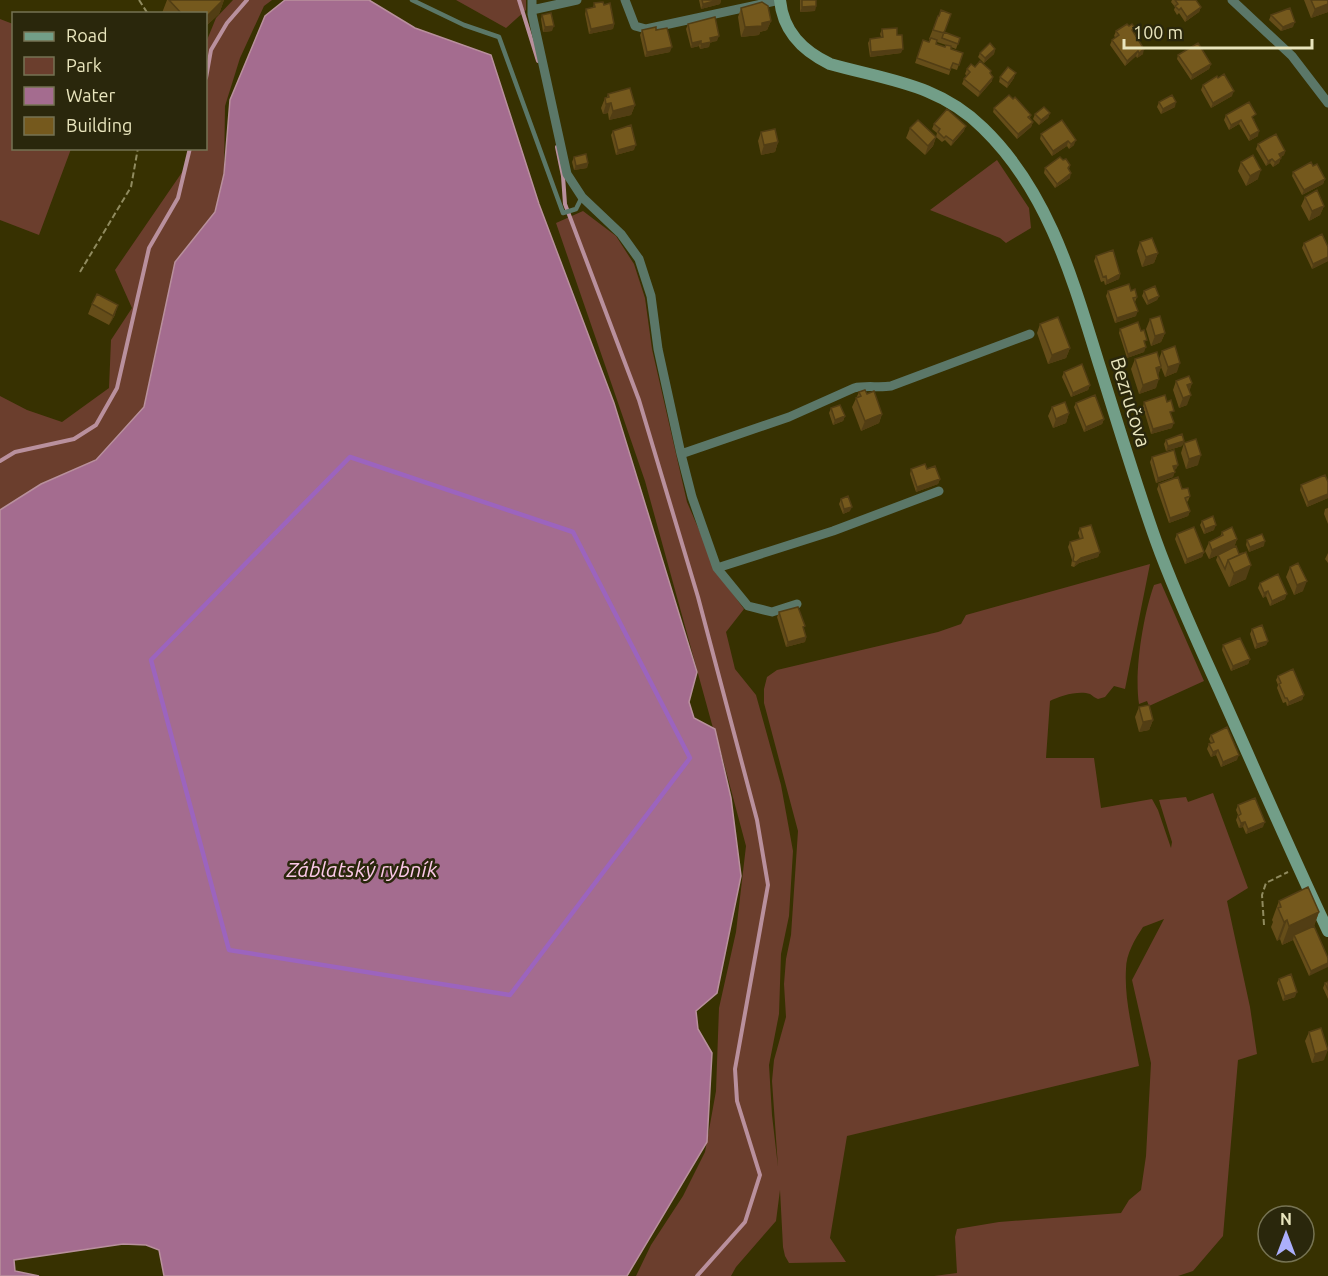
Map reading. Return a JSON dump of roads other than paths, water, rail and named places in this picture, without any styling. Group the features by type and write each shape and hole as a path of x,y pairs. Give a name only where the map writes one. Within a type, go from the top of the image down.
{"main road":[{"name":"Bezručova","path":"780,0 788,29 810,53 830,64 905,83 946,99 961,108 1009,157 1032,190 1065,257 1157,543 1201,649 1328,931"}],"street":[{"path":"577,0 532,5 567,174 582,197 621,234 639,260 651,296 658,348 681,454 692,497 717,568 748,606 772,612 797,604"},
{"path":"624,0 635,26 646,28 780,0"},
{"path":"1232,0 1297,62 1328,103"},
{"path":"681,454 789,417 854,388 891,386 1030,334"},
{"path":"717,568 833,531 939,491"}],"lane":[{"path":"412,0 464,25 499,37 563,213 576,209 582,197"}],"water":[{"name":"Záblatský rybník","path":"285,0 369,0 415,28 491,55 539,204 614,403 697,672 689,702 694,718 715,729 731,798 741,876 717,993 696,1011 698,1029 712,1053 707,1142 627,1276 164,1276 159,1250 146,1245 123,1244 14,1260 15,1271 39,1276 0,1276 0,510 41,484 96,460 144,407 175,262 215,212 224,174 230,100 265,16"}],"waterway":[{"path":"207,72 211,50 227,23 247,0"},
{"path":"519,0 538,61"},
{"path":"557,147 563,176 565,204 639,400 698,597 757,820 768,885 735,1069 737,1101 760,1175 745,1222 697,1276"},
{"path":"0,461 15,452 74,439 96,425 117,388 149,248 178,198 190,150"}]}
